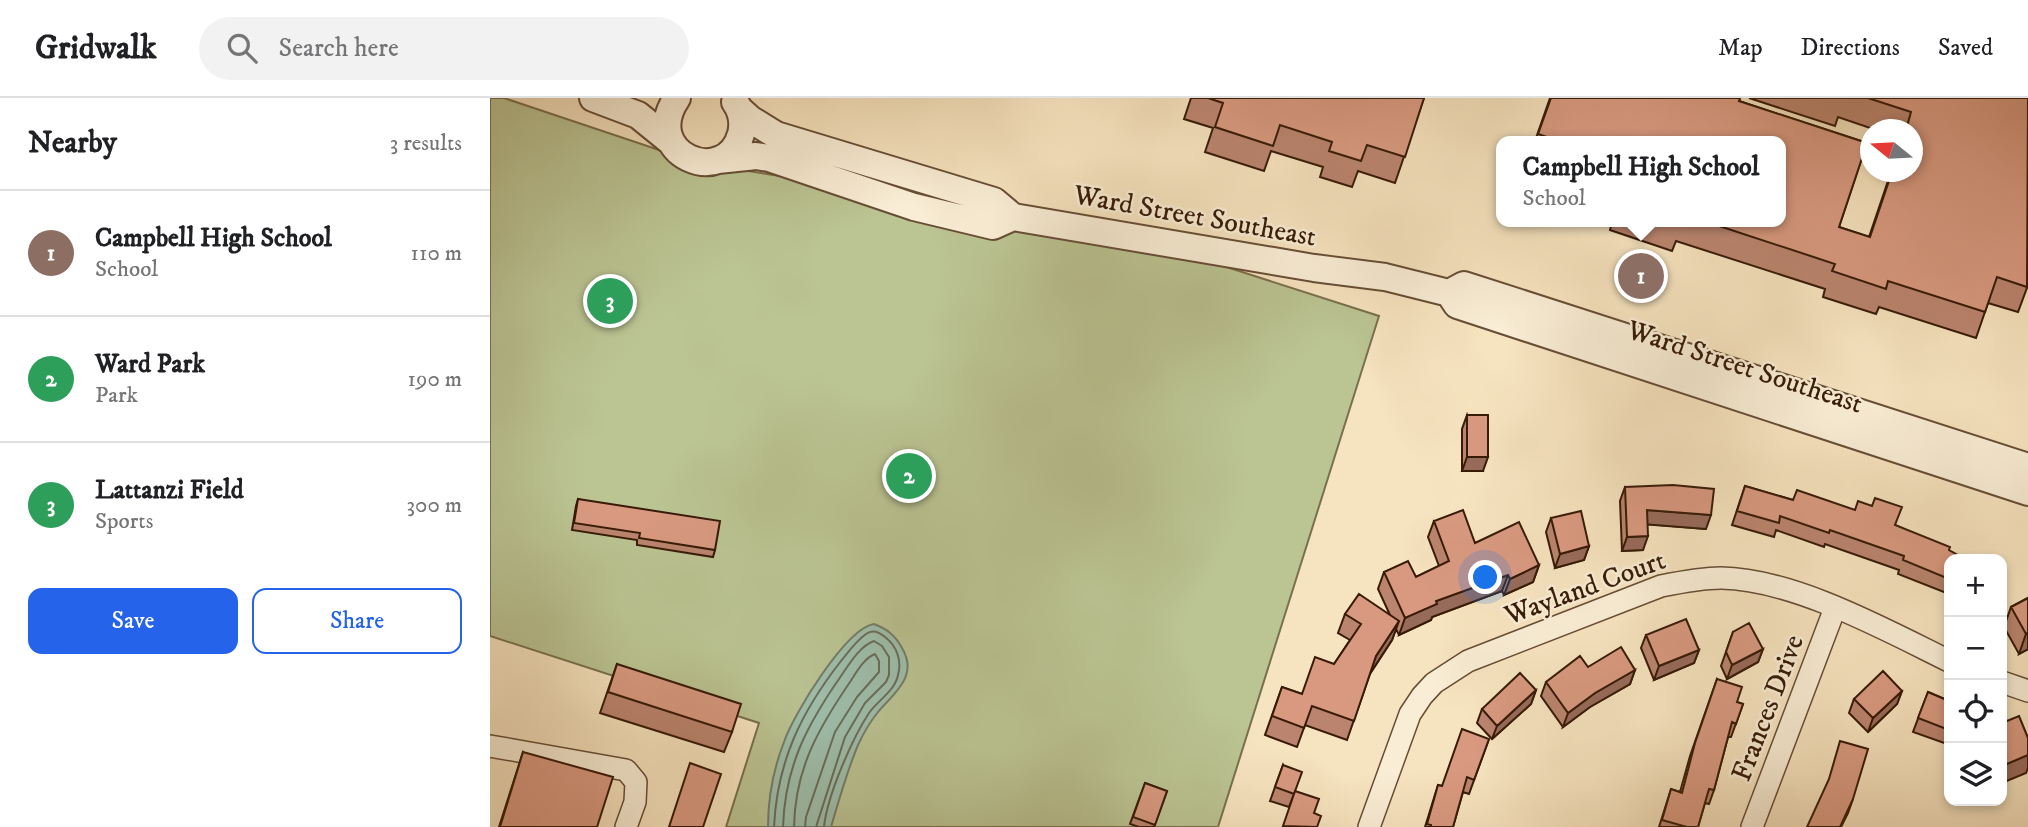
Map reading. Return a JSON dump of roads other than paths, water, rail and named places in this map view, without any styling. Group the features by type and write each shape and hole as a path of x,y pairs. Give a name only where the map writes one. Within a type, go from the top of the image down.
{"street":[{"name":"Ward Street Southeast","path":"593,98 650,122 678,152 690,160 704,163 746,156 769,158 914,207 993,226 1013,218 1314,268 1385,277 1449,293 1464,285 2028,467"},
{"path":"670,141 666,126 668,111 677,98"},
{"name":"Ward Street Southeast","path":"718,160 730,153 739,142 743,126 735,102"},
{"name":"Ward Street Southeast","path":"735,102 757,124 776,135 994,201 1013,218"},
{"name":"Ward Street Southeast","path":"1449,293 1457,305 2028,492"},
{"name":"Wayland Court","path":"1369,827 1410,714 1434,683 1468,661 1661,586 1690,580 1722,578 1754,582 1793,592 1876,624 1944,658"},
{"name":"Frances Drive","path":"1752,827 1836,608"},
{"path":"2007,684 2028,691"},
{"path":"490,746 626,770 636,782 635,802 626,827"}],"water":[{"path":"874,624 890,633 899,643 907,658 908,667 897,691 872,720 860,741 831,827 768,827 774,773 789,729 809,694 836,656 862,629"}],"place":[{"name":"Campbell High School","path":"1641,276"},
{"name":"Lattanzi Field","path":"610,301"},
{"name":"Ward Park","path":"909,476"}]}
